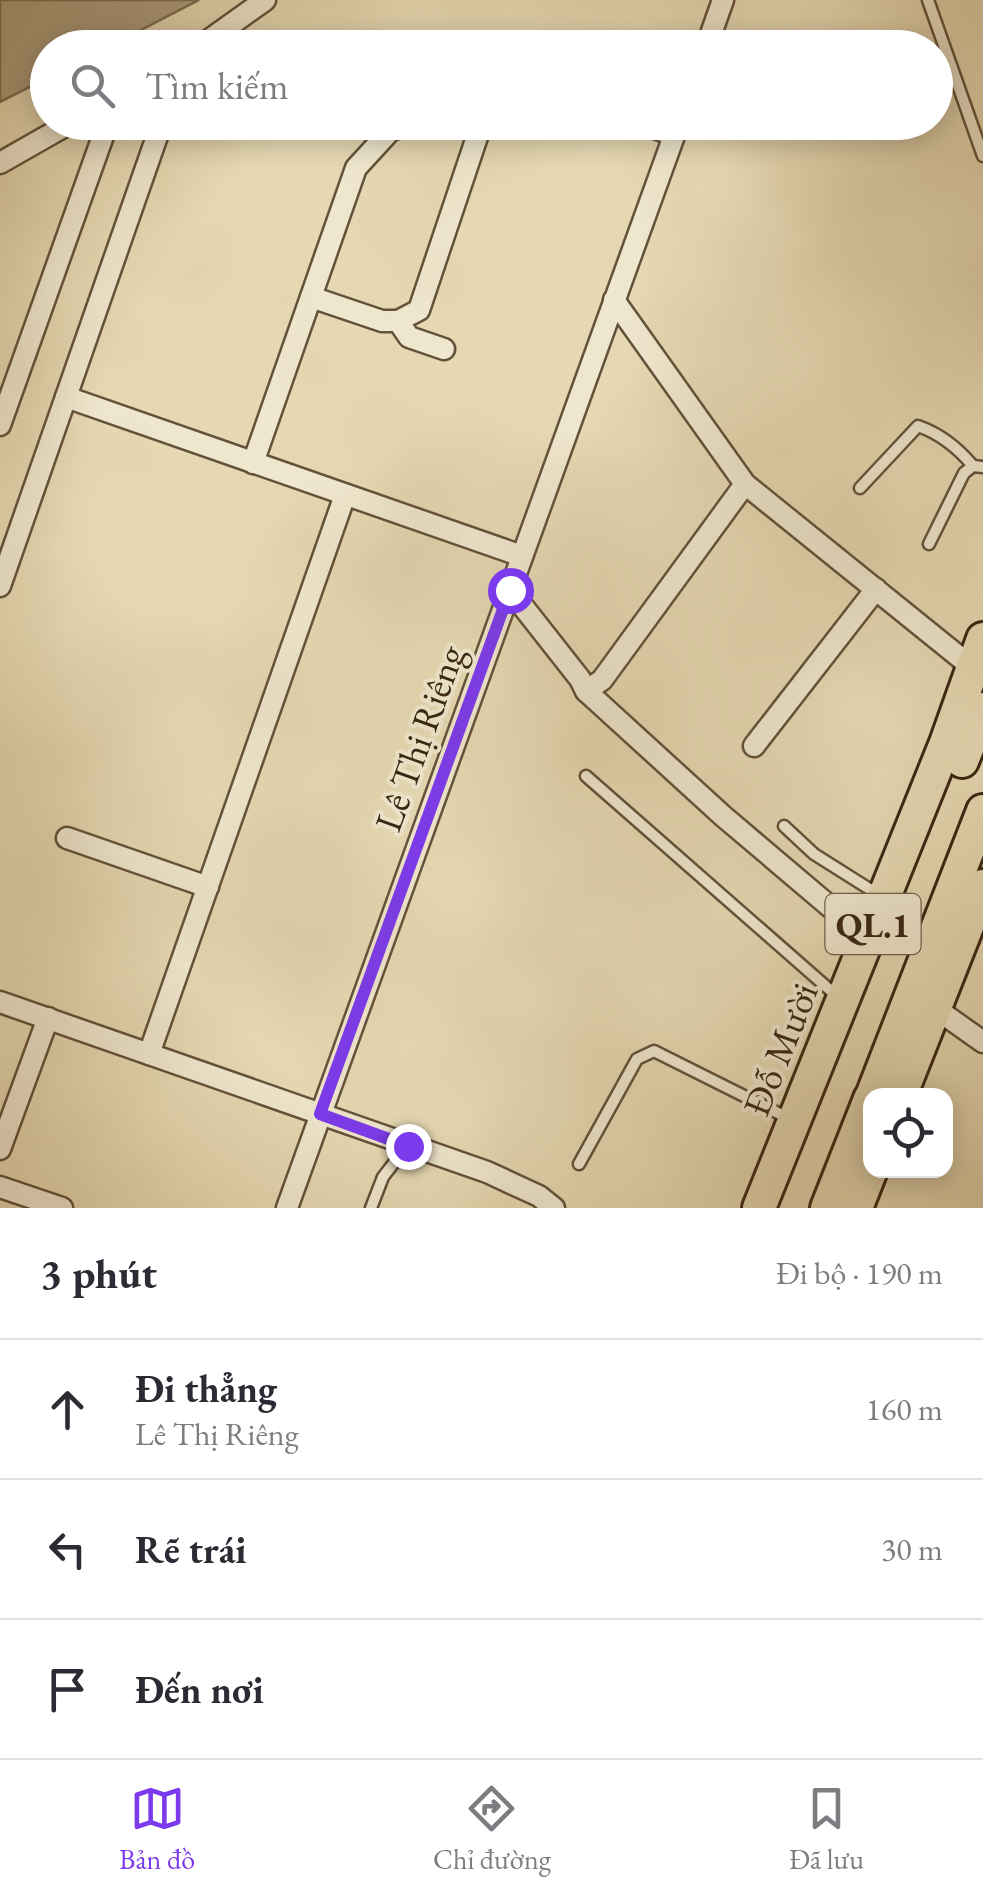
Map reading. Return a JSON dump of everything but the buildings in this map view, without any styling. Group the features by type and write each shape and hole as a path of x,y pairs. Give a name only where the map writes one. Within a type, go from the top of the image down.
{"highway":[{"name":"Đỗ Mười","path":"759,1208 978,654"},
{"name":"Đỗ Mười","path":"782,1208 983,709"},
{"name":"QL.1","path":"875,1088 983,811"},
{"name":"QL.1","path":"903,1088 983,886"},
{"path":"935,1008 936,936"},
{"name":"QL.1","path":"827,1208 863,1117"},
{"path":"856,1208 868,1178"}],"street":[{"path":"223,30 265,0"},
{"path":"712,30 723,0"},
{"path":"0,163 40,140"},
{"path":"0,425 102,140"},
{"path":"0,586 156,140"},
{"path":"253,463 356,168 382,140"},
{"path":"311,297 382,321 398,321 419,310 476,140"},
{"name":"Lê Thị Riêng","path":"287,1208 672,140"},
{"path":"614,300 746,484 876,589 978,654"},
{"path":"398,321 409,337 444,349"},
{"path":"66,397 522,556"},
{"path":"586,691 602,680 746,484"},
{"path":"150,1054 345,495"},
{"path":"754,746 876,589"},
{"path":"510,590 580,678 586,691 723,816 868,938"},
{"path":"67,838 208,887"},
{"path":"0,1002 486,1172 540,1196 554,1208"},
{"path":"935,1008 982,1039"},
{"path":"0,1149 48,1018"},
{"path":"0,1186 62,1208"}],"lane":[{"path":"928,0 939,30"},
{"path":"953,71 983,156"},
{"path":"860,488 918,426 960,451 978,467 964,473 929,544"},
{"path":"586,776 842,1000"},
{"path":"784,826 814,854 884,898"},
{"path":"579,1164 636,1059 654,1052 794,1121"},
{"path":"370,1208 382,1177 408,1146"}],"shaded area":[{"path":"0,0 199,0 141,30 30,30 30,87 0,102"}],"route":[{"path":"408,1146 320,1114 510,590"}]}
